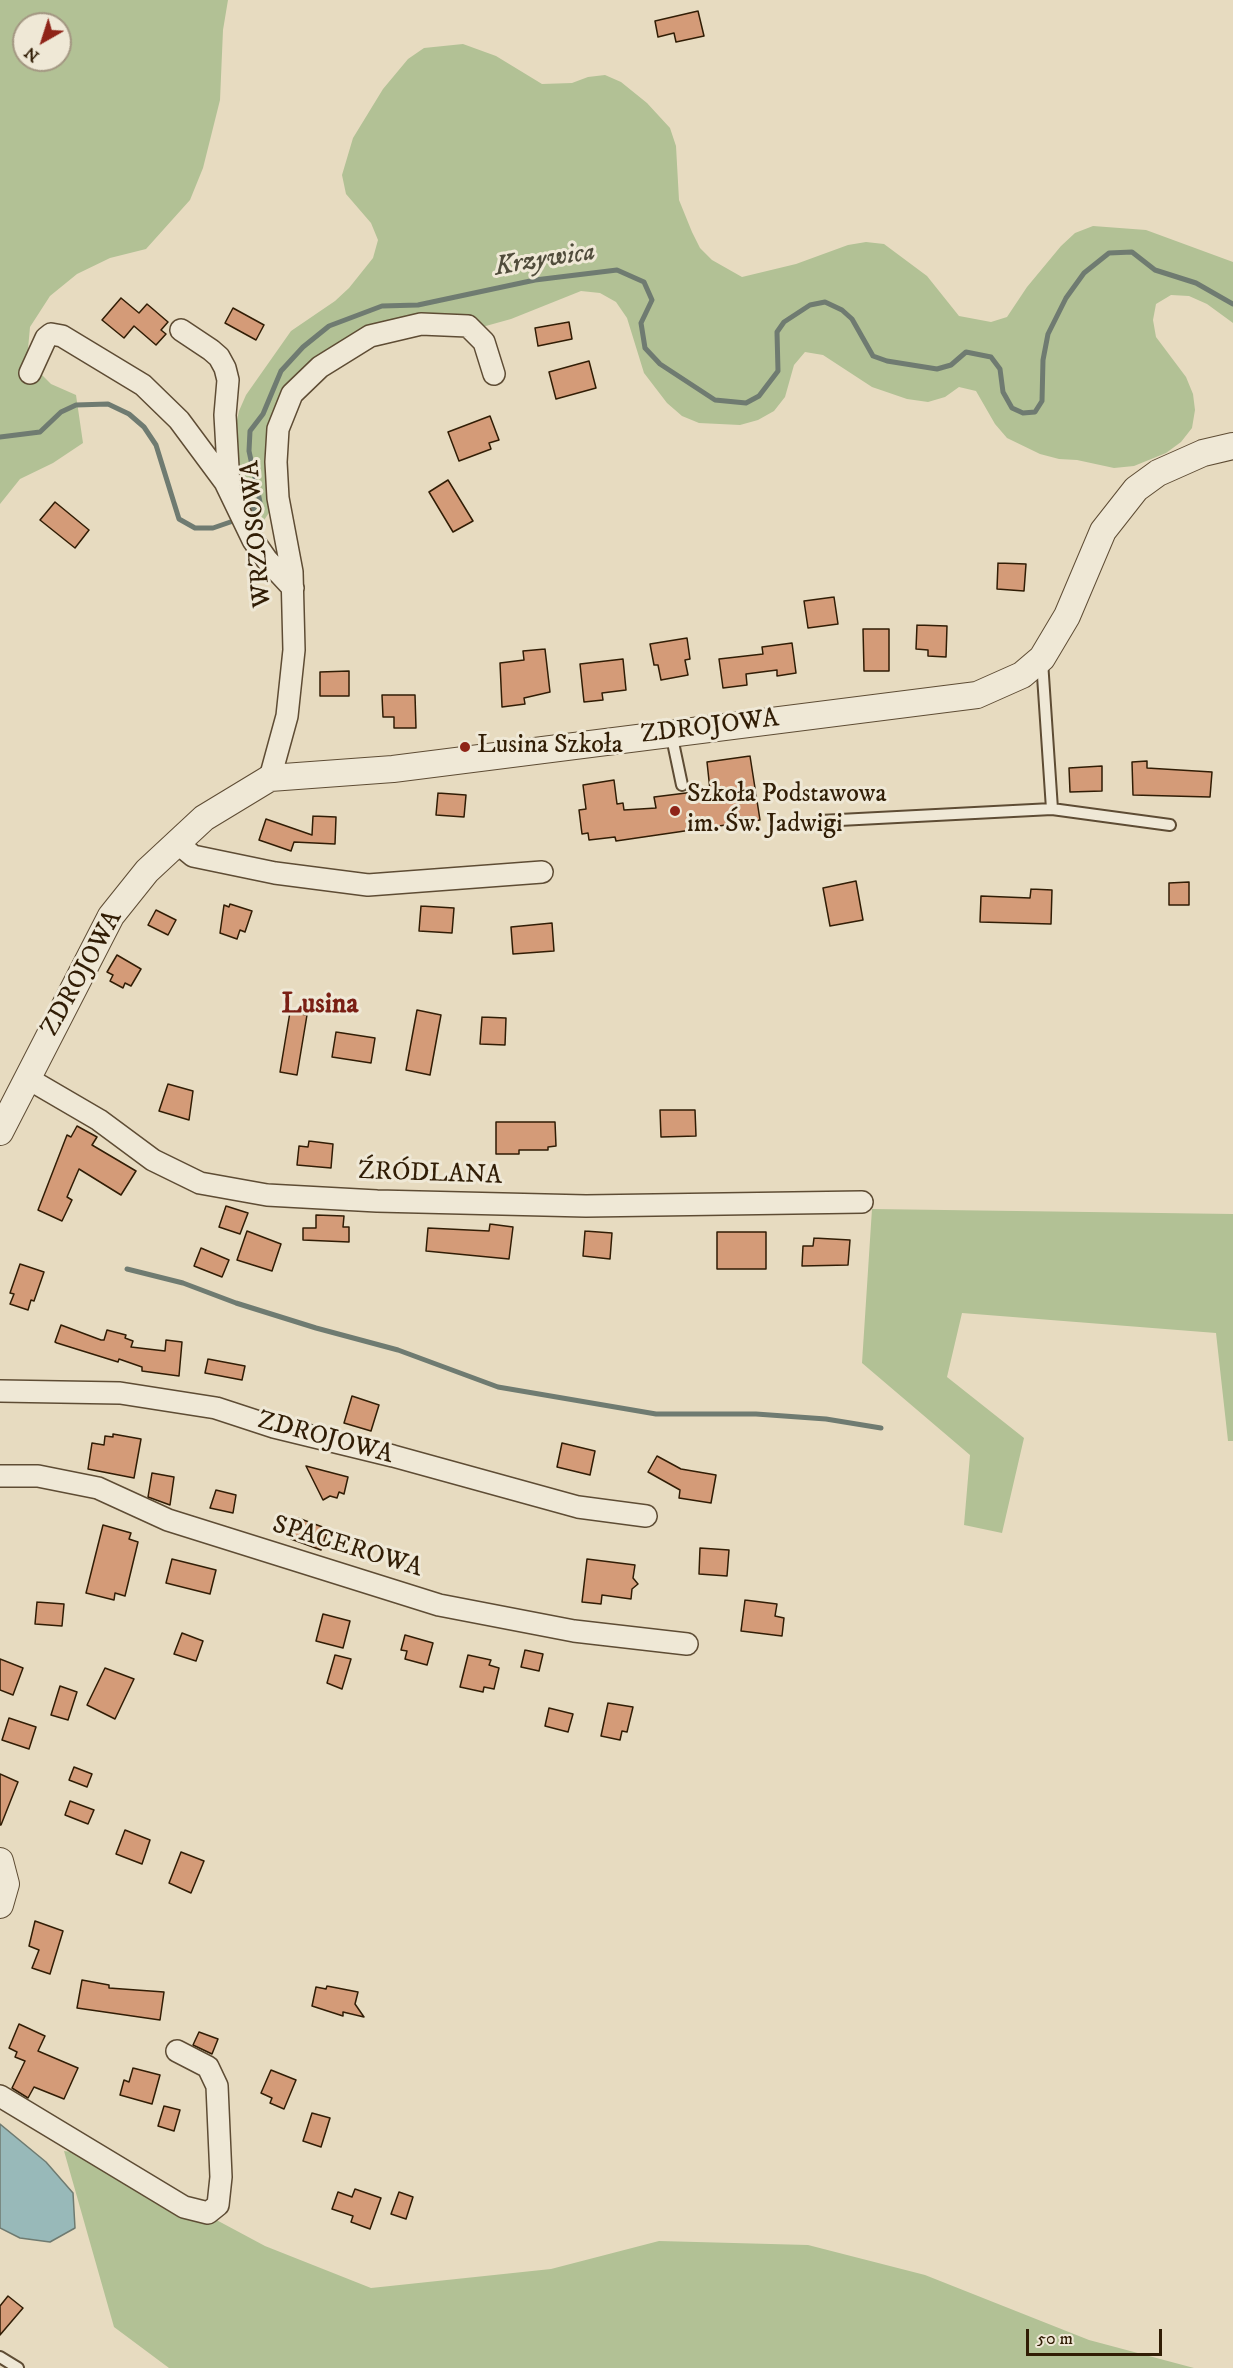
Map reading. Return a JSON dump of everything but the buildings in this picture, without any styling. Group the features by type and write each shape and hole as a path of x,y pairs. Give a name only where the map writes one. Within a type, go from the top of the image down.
{"street":[{"name":"WRZOSOWA","path":"270,778 287,717 294,650 292,572 278,498 276,462 278,429 292,394 320,367 370,336 421,324 468,326 484,342 494,374"},
{"path":"181,330 211,350 225,368 228,395 225,415 226,466 234,498"},
{"path":"30,373 46,338 51,334 62,336 143,385 160,399 179,420 234,498 267,560 293,588"},
{"name":"ZDROJOWA","path":"0,1132 111,916 147,871 176,842 204,818 270,778 393,769 977,695 1022,675 1042,658 1067,616 1103,531 1136,489 1158,474 1203,453 1233,446"},
{"path":"176,842 194,856 275,873 368,885 542,872"},
{"name":"ŹRÓDLANA","path":"27,1078 99,1120 153,1160 200,1184 267,1195 377,1201 586,1206 862,1202"},
{"name":"ZDROJOWA","path":"0,1391 120,1393 216,1408 274,1427 578,1507 646,1516"},
{"name":"SPACEROWA","path":"0,1476 38,1476 98,1488 168,1520 439,1605 574,1631 687,1644"},
{"path":"0,1861 6,1884 0,1905"},
{"path":"0,2096 183,2207 208,2213 218,2205 221,2177 218,2086 208,2067 177,2051"}],"lane":[{"path":"1042,658 1052,809"},
{"path":"671,733 682,785"},
{"path":"820,820 1052,809 1170,825"},
{"path":"0,2356 18,2368"}],"green space":[{"path":"0,0 228,0 223,30 220,100 203,168 190,200 146,249 110,258 77,274 50,296 30,327 27,360 51,384 76,395 83,443 53,463 20,479 0,504"},
{"path":"463,44 496,56 542,84 572,83 588,77 605,75 621,82 647,103 670,128 676,146 679,200 700,248 712,260 742,277 796,264 848,245 866,242 884,244 927,276 959,316 991,322 1007,317 1027,287 1061,246 1075,233 1093,226 1146,230 1233,262 1233,323 1207,304 1189,296 1171,295 1156,304 1153,320 1156,337 1186,377 1193,394 1195,410 1192,428 1181,442 1166,453 1134,466 1114,468 1077,460 1059,459 1040,454 1007,438 995,424 976,391 959,387 945,397 928,402 907,399 872,387 823,355 805,352 794,365 785,397 774,411 758,420 740,425 699,423 682,416 667,403 644,373 627,318 616,302 600,293 581,291 511,319 475,329 361,340 291,393 272,508 259,528 238,486 235,429 239,411 246,395 291,331 335,301 349,288 373,258 378,240 371,223 346,194 342,175 353,138 383,89 408,59 424,48"},
{"path":"872,1209 1233,1214 1233,1441 1228,1441 1216,1333 962,1313 947,1377 1024,1438 1002,1533 964,1525 970,1455 862,1363"},
{"path":"64,2151 95,2155 265,2246 371,2288 551,2269 659,2241 808,2245 925,2275 1089,2340 1194,2368 169,2368 114,2327"}],"water":[{"path":"0,2124 46,2162 73,2193 75,2228 50,2242 20,2238 0,2228"}],"waterway":[{"name":"Krzywica","path":"247,515 260,502 249,451 250,431 263,414 281,371 303,347 329,326 382,306 418,305 535,280 617,270 644,282 652,300 641,323 645,348 660,364 715,400 746,403 759,396 778,371 777,332 784,322 810,305 825,302 842,310 852,319 873,356 887,361 937,369 951,365 966,352 991,357 1000,369 1003,392 1012,408 1023,413 1035,412 1042,401 1043,360 1048,334 1066,298 1084,273 1109,253 1132,252 1155,270 1196,283 1233,304"},
{"name":"Krzywica","path":"0,437 40,432 61,412 76,405 108,404 129,414 144,427 156,445 179,519 195,528 213,528 239,519"},
{"path":"127,1269 183,1283 236,1303 316,1328 398,1350 498,1387 656,1414 756,1414 826,1419 881,1428"}],"place":[{"name":"Lusina Szkoła","path":"465,747"},
{"name":"Szkoła Podstawowa im. Św. Jadwigi","path":"675,811"}],"district":[{"name":"Lusina","path":"320,1006"}]}
